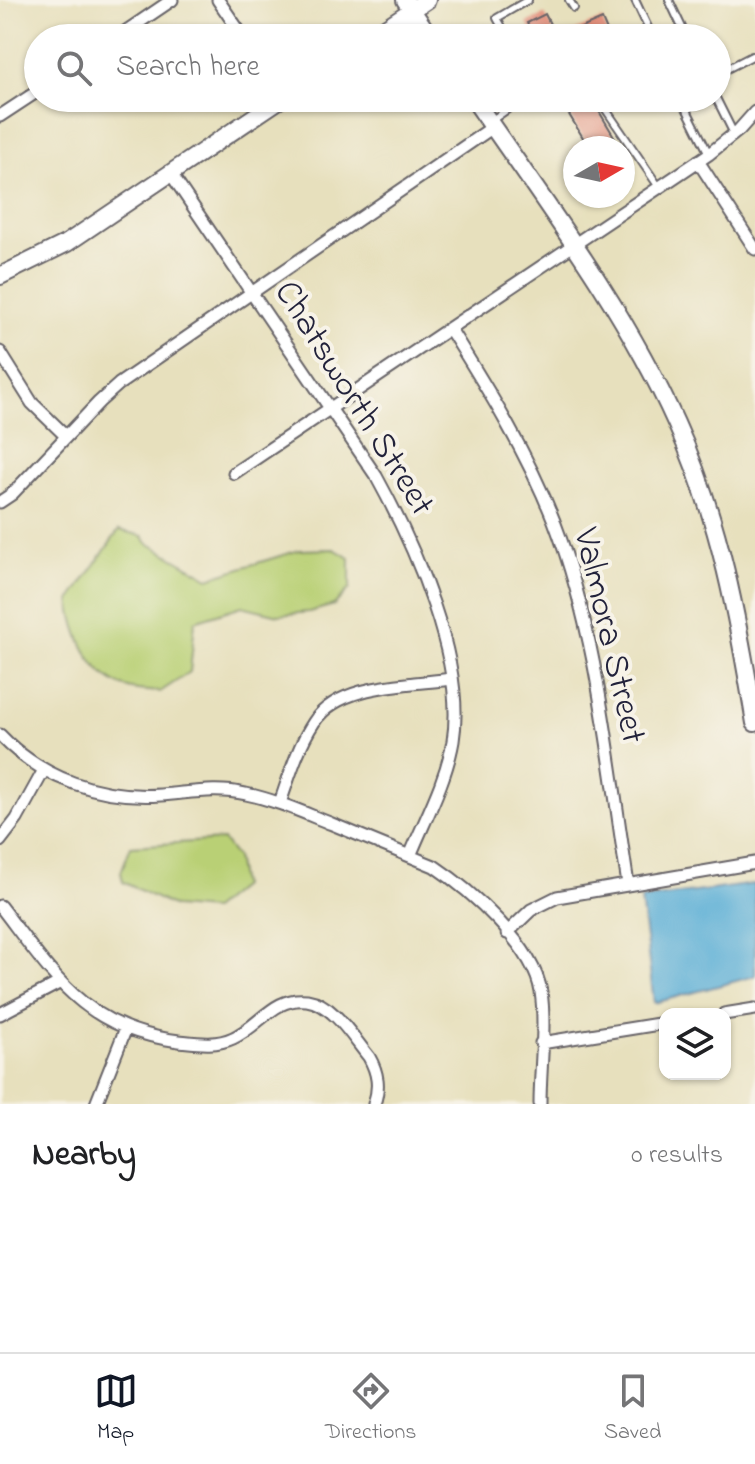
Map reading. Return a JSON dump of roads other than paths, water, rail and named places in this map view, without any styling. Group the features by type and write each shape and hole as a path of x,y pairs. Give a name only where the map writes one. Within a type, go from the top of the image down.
{"main road":[{"path":"388,24 415,3 425,24"},
{"path":"0,276 67,243 262,112"},
{"path":"483,112 634,339 672,414 710,512 733,596 755,721"}],"street":[{"path":"137,24 172,0"},
{"path":"218,0 234,24"},
{"path":"0,116 24,100"},
{"path":"234,473 709,154 755,112"},
{"path":"0,502 12,494 119,384 491,124"},
{"path":"698,161 755,249"},
{"name":"Chatsworth Street","path":"171,174 376,476 411,545 437,615 452,679 455,720 449,760 410,856"},
{"name":"Valmora Street","path":"450,329 519,443 568,562 589,641 628,884"},
{"path":"0,352 32,403 66,436"},
{"path":"280,803 313,723 330,705 356,692 452,679"},
{"path":"0,735 44,770 82,787 146,796 218,790 240,792 280,803 434,866 454,879 472,894 528,957 539,982 542,1009 540,1104"},
{"path":"0,841 17,819 44,770"},
{"path":"507,933 531,910 557,897 755,863"},
{"path":"0,906 59,983 91,1010 126,1028 155,1038 216,1044 240,1035 282,1003 313,1001 328,1009 369,1057 377,1075 374,1104"},
{"path":"0,1014 59,983"},
{"path":"731,1013 755,1009"},
{"path":"541,1043 659,1024"},
{"path":"96,1104 126,1028"}],"lane":[{"path":"500,24 497,18 528,0"},
{"path":"569,0 574,8"},
{"path":"635,0 646,24"},
{"path":"669,0 680,24"},
{"path":"731,67 752,56"},
{"path":"491,124 506,112"},
{"path":"608,112 659,187"},
{"path":"688,112 709,154"},
{"path":"723,112 734,134"}],"water":[{"path":"755,884 755,976 654,1003 641,899"}]}
